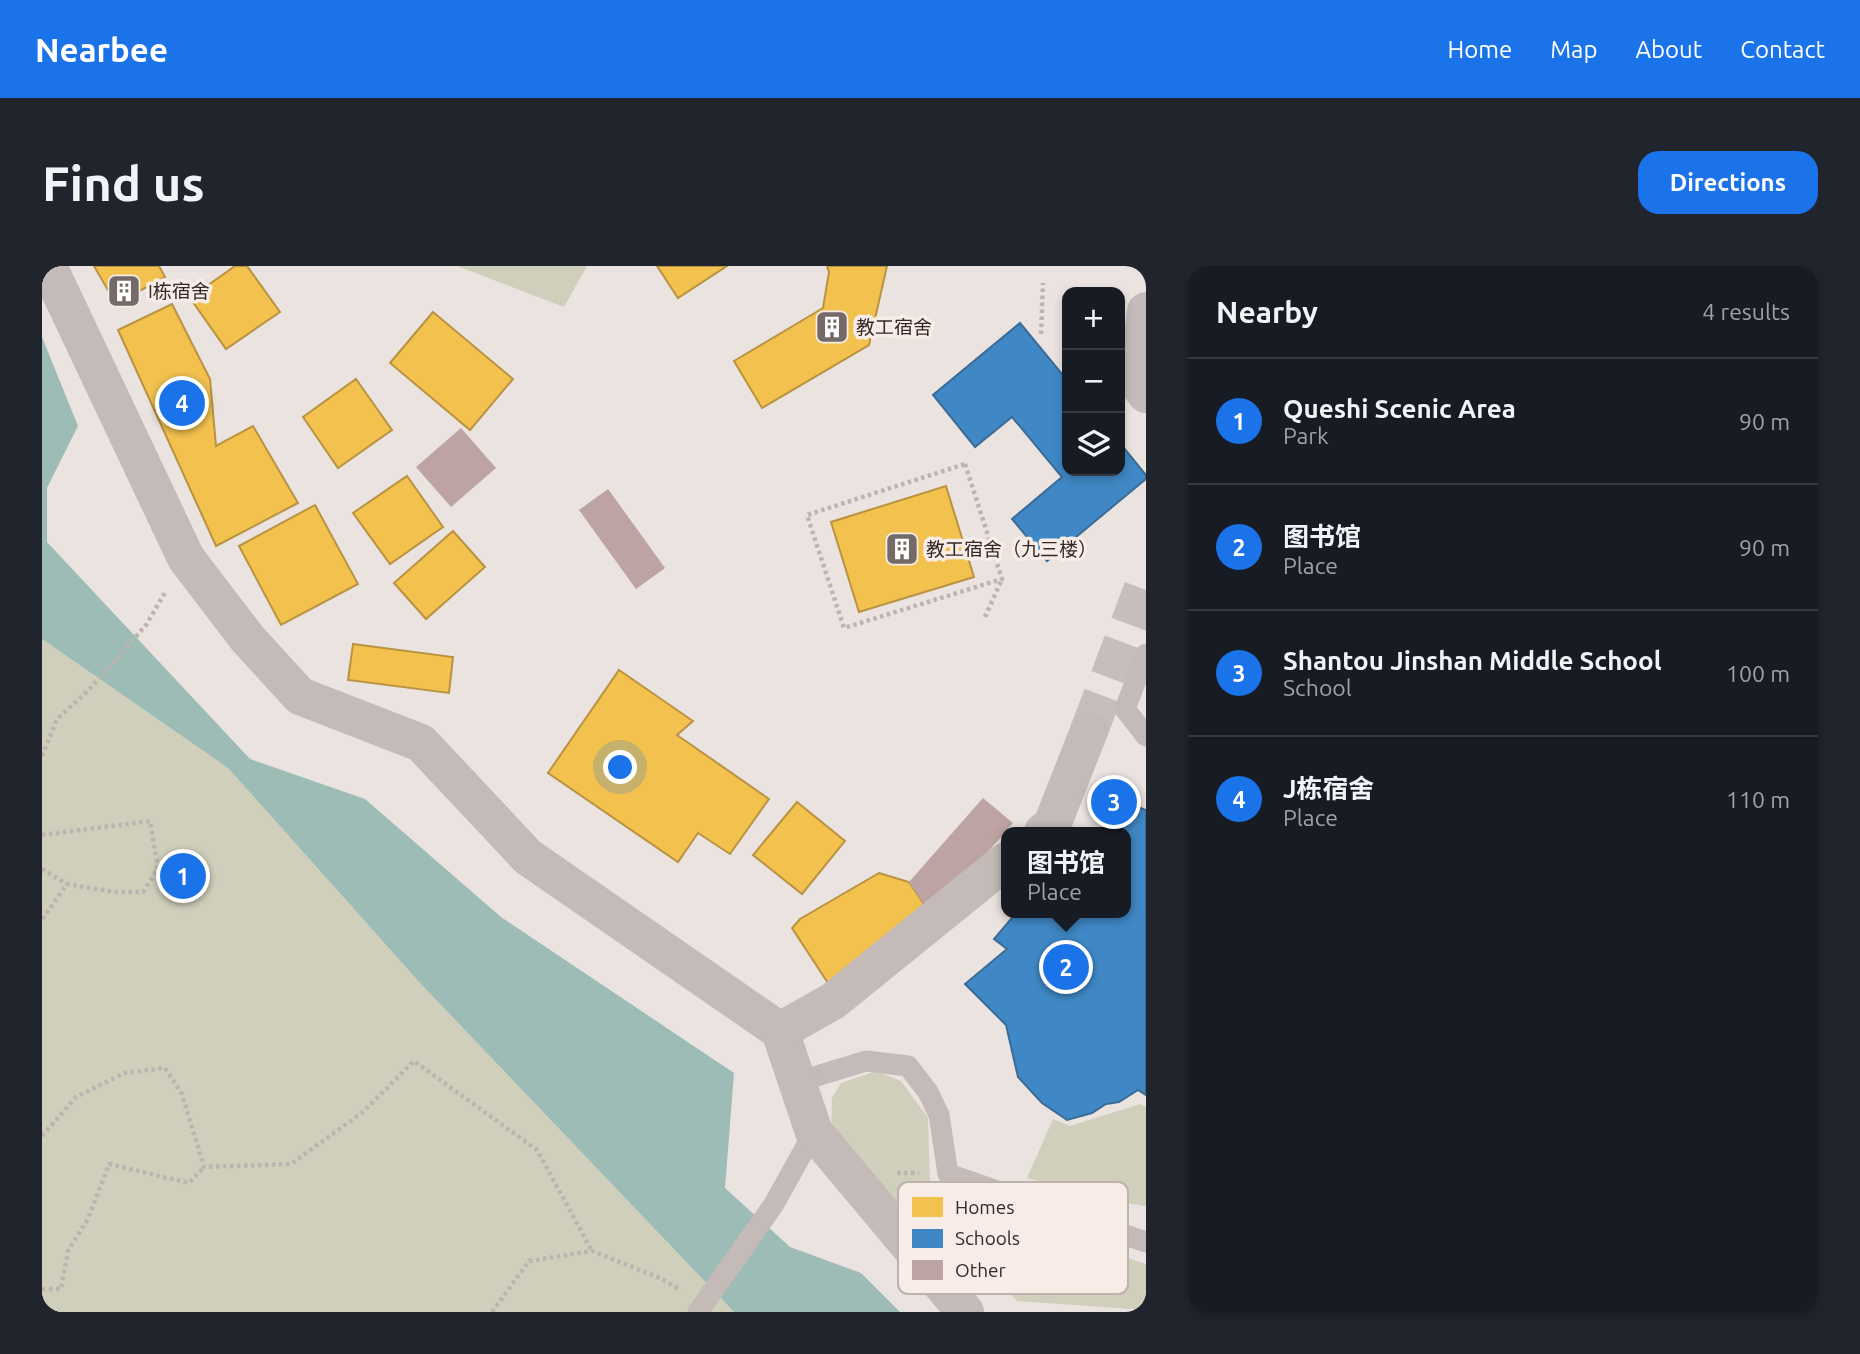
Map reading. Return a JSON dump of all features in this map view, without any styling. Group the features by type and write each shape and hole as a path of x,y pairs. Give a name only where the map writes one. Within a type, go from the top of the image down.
{"street":[{"path":"48,266 186,558 247,638 300,696 421,743 528,857 780,1031 814,1132 898,1232"},
{"path":"1146,311 1138,383 1146,394"},
{"path":"1049,827 1089,731"},
{"path":"780,1031 833,1001 1001,865"},
{"path":"950,1294 965,1312"}],"lane":[{"path":"1146,654 1125,709 1146,736"},
{"path":"797,1082 866,1061 908,1066 928,1091 939,1115 948,1174 971,1182"},
{"path":"701,1307 774,1204 814,1132"},
{"path":"1128,1236 1146,1242"}],"path":[{"path":"1041,334 1043,283"},
{"path":"985,617 1002,579 965,464 807,515 844,628 1002,579"},
{"path":"42,756 57,719 89,690 146,625"},
{"path":"42,835 150,821 158,869 143,892 114,892 66,884 42,869"},
{"path":"42,920 66,884"},
{"path":"42,1289 61,1289 68,1251 88,1219 109,1164 189,1183 204,1167 291,1164 363,1112 414,1061 537,1150 592,1251"},
{"path":"42,1136 76,1097 124,1073 165,1068 182,1094 204,1167"},
{"path":"492,1312 529,1261 592,1251 660,1278 701,1307"}],"green space":[{"path":"457,266 587,266 564,307"},
{"path":"42,639 228,768 420,983 734,1312 42,1312"},
{"path":"876,1071 901,1081 928,1118 930,1182 898,1182 898,1217 831,1141 832,1098 841,1083"},
{"path":"1140,1104 1146,1107 1146,1206 1128,1203 1128,1182 1043,1182 1027,1178 1053,1119 1070,1126"},
{"path":"1128,1258 1146,1264 1146,1310 1017,1301 1010,1294 1128,1294"}],"water":[{"path":"42,337 78,426 47,488 47,542 250,759 365,799 501,917 734,1073 725,1188 790,1247 861,1273 900,1312 734,1312 420,983 228,768 42,639"}],"building: Homes":[{"name":"I栋宿舍","path":"94,266 159,266 165,277 116,304"},
{"path":"235,266 247,266 280,312 226,349 190,298"},
{"path":"657,266 727,266 678,298"},
{"name":"教工宿舍","path":"827,266 887,266 869,345 762,408 734,361 823,308 829,272"},
{"path":"172,304 210,379 216,446 253,426 298,503 216,546 118,330"},
{"path":"433,312 513,379 470,430 390,363"},
{"path":"356,379 392,430 338,468 303,417"},
{"path":"407,476 443,527 390,564 353,513"},
{"name":"教工宿舍（九三楼）","path":"946,486 974,577 859,612 831,522"},
{"path":"315,505 358,584 281,625 239,546"},
{"path":"453,531 485,567 426,619 394,583"},
{"path":"353,644 453,657 449,693 348,680"},
{"path":"619,670 693,721 677,735 769,799 730,854 698,833 678,862 548,773"},
{"path":"797,802 845,841 802,894 753,855"},
{"path":"879,873 909,882 932,916 828,983 792,928 800,919"}],"building: Schools":[{"path":"1020,323 1062,374 1062,476 1125,476 1125,449 1146,475 1146,479 1047,561 1012,519 1062,477 1012,417 975,447 933,395"},
{"path":"1136,806 1146,810 1146,1095 1138,1090 1119,1102 1106,1104 1092,1113 1067,1120 1042,1103 1018,1077 1006,1025 965,984 1007,949 994,939 1012,918 1131,918 1131,827 1117,827"}],"building: Other":[{"path":"461,428 496,468 451,507 416,467"},
{"path":"608,489 665,568 636,589 579,510"},
{"path":"983,798 1013,823 1010,827 1001,827 1001,837 932,916 909,882"}],"tunnel":[{"path":"1089,731 1146,580"}],"place":[{"name":"I栋宿舍","path":"124,291"},
{"name":"教工宿舍","path":"832,327"},
{"name":"J栋宿舍","path":"182,403"},
{"name":"教工宿舍（九三楼）","path":"902,549"},
{"name":"Shantou Jinshan Middle School","path":"1114,802"},
{"name":"Queshi Scenic Area","path":"183,876"},
{"name":"图书馆","path":"1066,967"}]}
